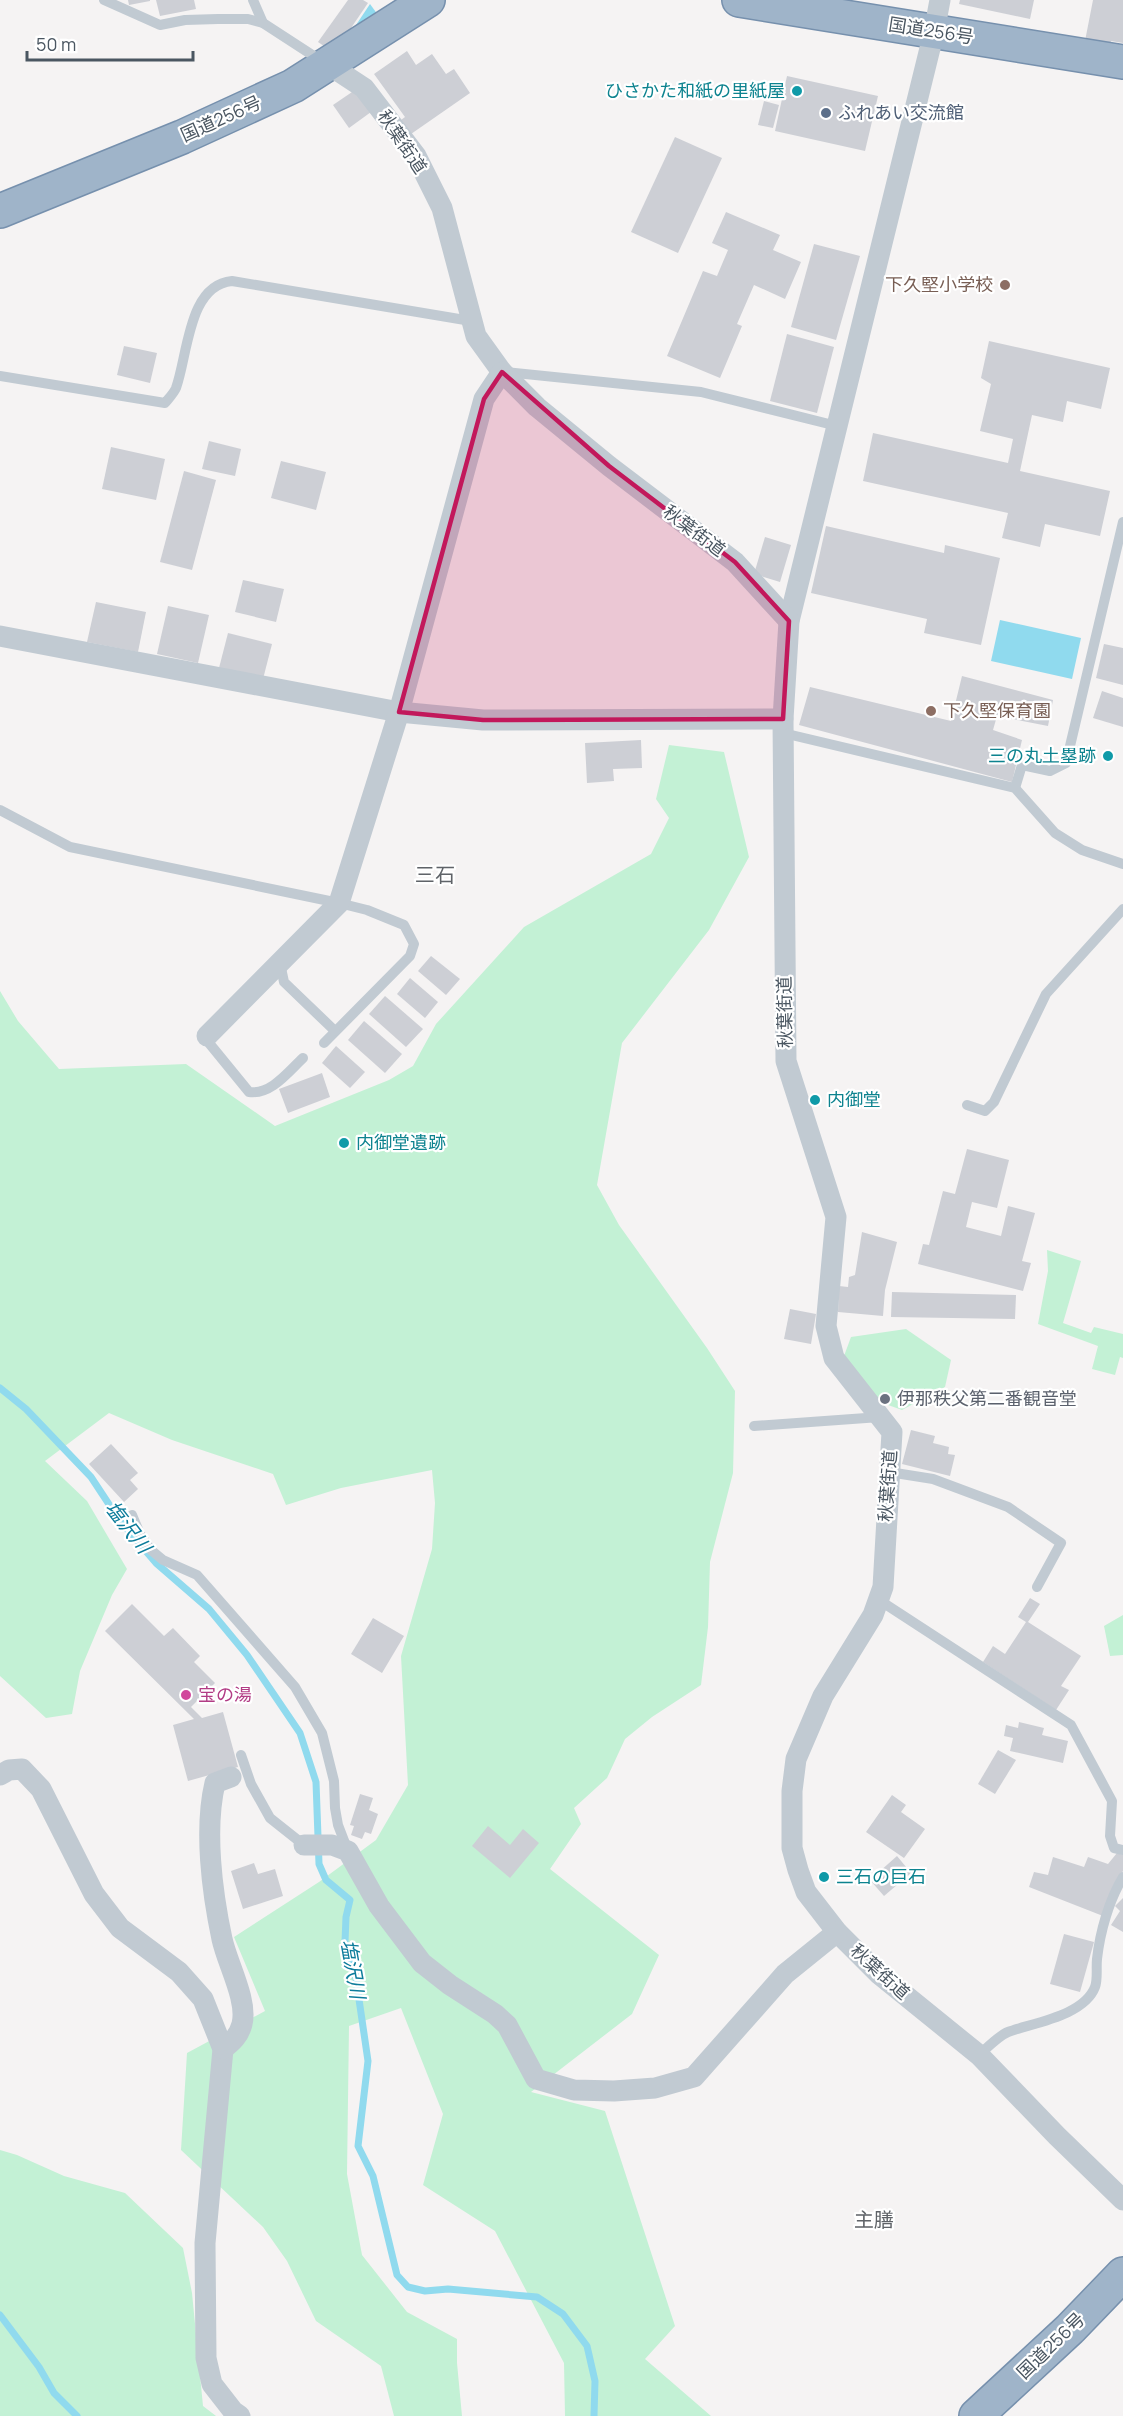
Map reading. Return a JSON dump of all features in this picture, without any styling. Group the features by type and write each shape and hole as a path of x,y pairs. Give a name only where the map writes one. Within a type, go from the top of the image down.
{"highway":[{"name":"国道256号","path":"0,211 192,133 293,86 428,0"},
{"name":"国道256号","path":"740,0 1123,62"},
{"name":"国道256号","path":"976,2416 1070,2329 1123,2274"}],"street":[{"path":"789,621 940,0"},
{"name":"秋葉街道","path":"329,65 364,88 416,156 442,208 476,336 502,372 537,406 609,466 735,562 789,621 783,726 786,1061 836,1217 826,1326 834,1358 892,1432 882,1587 879,1600 873,1615 822,1696 796,1759 792,1791 792,1848 806,1892 837,1932 879,1974 979,2055 1123,2200"},
{"path":"207,1036 339,903 399,712 484,399 502,372"},
{"path":"0,636 399,712 483,720 783,726"},
{"path":"0,1775 9,1770 22,1769 41,1789 94,1894 120,1928 179,1972 203,1999 223,2049 205,2243 206,2358 212,2384 233,2411 240,2416"},
{"path":"223,2049 235,2040 242,2023 241,2003 222,1940 209,1844 209,1807 215,1783 231,1777"},
{"path":"304,1845 340,1848 379,1906 422,1963 450,1985 495,2014 507,2025 536,2079 574,2090 614,2091 655,2088 694,2077 785,1974 837,1932"}],"lane":[{"name":"秋葉街道","path":"104,0 160,25 185,20 218,19 248,19 263,23 329,65"},
{"path":"253,0 263,23"},
{"path":"0,376 165,403 175,390 198,306 212,287 222,282 231,281 471,321"},
{"path":"502,372 701,392 837,426"},
{"path":"1015,789 1022,765 1050,771 1066,762 1123,522"},
{"path":"783,726 1015,789 1055,833 1082,850 1123,864"},
{"path":"0,810 70,847 339,903 367,910 404,925 414,944 410,956 324,1042"},
{"path":"967,1105 985,1111 994,1102 1046,994 1123,909"},
{"path":"279,963 284,982 335,1031"},
{"path":"207,1036 208,1043 249,1092 259,1093 269,1089 303,1058"},
{"path":"754,1426 880,1417"},
{"path":"889,1472 933,1479 1008,1507 1061,1543 1037,1587"},
{"path":"132,1515 140,1534 151,1550 163,1560 197,1575 295,1687 322,1733 334,1781 340,1848"},
{"path":"879,1600 1071,1725 1112,1801 1110,1836 1114,1848 1123,1850"},
{"path":"241,1755 251,1784 270,1818 304,1845"},
{"path":"979,2055 1006,2033 1033,2026 1069,2012 1087,1997 1095,1987 1097,1957 1108,1911 1116,1888 1123,1877"}],"highlighted area":[{"path":"502,372 609,466 735,562 789,621 783,719 483,720 399,712 484,399"}],"green space":[{"path":"669,745 724,752 749,857 709,930 622,1043 597,1185 619,1225 735,1391 733,1473 710,1562 708,1627 701,1685 652,1717 625,1739 607,1778 574,1808 581,1824 550,1869 659,1955 632,2014 531,2092 605,2111 675,2326 645,2359 711,2416 565,2416 564,2363 495,2231 423,2185 443,2114 401,2008 349,2026 347,2174 362,2255 407,2312 457,2339 462,2416 394,2416 381,2366 316,2321 287,2261 263,2227 181,2150 187,2053 265,2011 234,1937 319,1882 376,1840 408,1785 401,1656 432,1549 435,1503 432,1470 341,1488 286,1505 273,1474 172,1440 109,1413 45,1461 87,1501 127,1569 112,1595 80,1671 72,1714 46,1718 0,1676 0,991 18,1021 59,1069 186,1064 275,1126 389,1080 413,1066 436,1024 524,927 651,854 669,818 656,799"},
{"path":"1047,1250 1081,1261 1063,1323 1091,1333 1094,1327 1123,1334 1123,1358 1120,1357 1115,1375 1092,1369 1098,1346 1038,1324 1048,1271"},
{"path":"906,1329 951,1360 945,1387 902,1410 877,1401 844,1356 851,1337"},
{"path":"1123,1615 1123,1655 1110,1656 1104,1626"},
{"path":"0,2150 64,2176 125,2193 183,2248 192,2293 203,2406 216,2416 0,2416"}],"water":[{"path":"370,4 378,15 346,40"},
{"path":"1000,620 1081,638 1072,679 991,661"}],"building":[{"path":"128,0 150,0 150,1 129,5"},
{"path":"156,0 194,0 196,9 160,16"},
{"path":"348,0 363,0 368,3 334,53 318,42"},
{"path":"960,0 1034,0 1030,19 959,4"},
{"path":"1093,0 1123,0 1123,43 1111,41 1110,46 1085,41"},
{"path":"407,51 416,65 432,54 446,74 454,69 470,93 411,134 401,120 405,117 374,74"},
{"name":"ふれあい交流館","path":"787,76 878,96 865,151 775,131"},
{"path":"355,90 371,112 349,128 333,105"},
{"path":"764,101 779,105 773,128 758,125"},
{"path":"675,137 722,158 678,253 631,232"},
{"path":"726,212 780,235 773,250 801,262 785,299 754,285 737,324 742,326 720,378 667,356 703,271 717,276 728,250 712,243"},
{"path":"814,244 860,256 836,340 791,327"},
{"path":"787,334 834,347 817,413 770,401"},
{"name":"下久堅小学校","path":"989,341 1110,368 1101,409 1067,401 1063,422 1032,415 1020,471 1110,491 1100,536 1045,524 1040,547 1002,538 1008,513 863,481 873,433 1008,463 1013,439 980,431 991,384 981,378"},
{"path":"124,346 157,353 150,383 117,375"},
{"path":"209,441 241,449 235,476 202,469"},
{"path":"111,447 165,459 156,500 102,489"},
{"path":"281,461 326,472 316,510 271,498"},
{"path":"184,471 216,480 192,570 160,562"},
{"path":"826,526 944,553 945,545 1000,558 981,645 924,633 927,619 811,593"},
{"path":"765,537 791,545 780,582 754,574"},
{"path":"243,580 284,589 276,622 235,612"},
{"path":"96,602 146,612 138,652 87,642"},
{"path":"168,606 209,615 198,663 157,654"},
{"path":"228,633 272,644 263,679 219,668"},
{"path":"1104,644 1123,648 1123,685 1096,678"},
{"name":"下久堅保育園","path":"962,676 1053,700 1048,726 997,716 993,730 1022,740 1012,782 799,725 810,687 951,721"},
{"path":"1102,691 1123,698 1123,727 1093,718"},
{"path":"641,740 642,768 613,769 614,781 587,783 585,743"},
{"path":"431,956 460,979 446,995 418,971"},
{"path":"410,978 438,1002 425,1018 397,994"},
{"path":"385,996 423,1029 406,1047 369,1014"},
{"path":"364,1021 402,1054 385,1073 348,1040"},
{"path":"336,1046 365,1072 350,1088 322,1063"},
{"path":"322,1073 330,1097 288,1113 279,1089"},
{"name":"内御堂","path":"811,1097 819,1098 819,1104 811,1103"},
{"path":"967,1149 1009,1160 997,1208 972,1202 966,1227 1001,1236 1008,1206 1035,1213 1022,1261 1031,1263 1023,1291 918,1264 923,1244 929,1245 943,1191 955,1194"},
{"path":"862,1232 897,1242 885,1290 883,1316 838,1312 839,1286 848,1287 849,1277 855,1275"},
{"path":"892,1292 1016,1295 1015,1319 891,1317"},
{"path":"790,1309 816,1314 811,1344 784,1339"},
{"name":"伊那秩父第二番観音堂","path":"888,1394 891,1400 882,1404 879,1398"},
{"path":"911,1430 935,1436 933,1443 949,1447 948,1454 955,1455 950,1476 902,1464"},
{"path":"111,1444 138,1473 130,1480 138,1489 124,1502 89,1464"},
{"path":"1030,1598 1040,1604 1028,1622 1081,1656 1061,1686 1069,1690 1056,1710 983,1662 993,1646 1005,1654 1026,1622 1018,1617"},
{"name":"宝の湯","path":"132,1604 164,1636 173,1628 200,1656 194,1662 215,1683 191,1707 202,1718 223,1712 238,1767 188,1781 173,1725 194,1719 105,1631"},
{"path":"373,1618 404,1636 382,1673 351,1654"},
{"path":"1019,1722 1044,1728 1042,1735 1068,1741 1063,1763 1010,1751 1013,1738 1004,1736 1006,1725 1018,1728"},
{"path":"998,1750 1016,1760 995,1794 978,1784"},
{"path":"360,1794 373,1798 369,1810 378,1814 371,1834 365,1832 362,1839 351,1835 354,1826 350,1825"},
{"path":"892,1795 906,1805 901,1812 925,1829 904,1858 866,1832"},
{"path":"488,1826 510,1845 523,1829 539,1843 510,1878 472,1846"},
{"path":"1117,1853 1123,1855 1123,1871 1114,1886 1103,1916 1029,1887 1034,1872 1048,1875 1053,1857 1084,1867 1088,1857 1108,1864"},
{"path":"897,1856 911,1873 884,1896 870,1880"},
{"path":"254,1863 258,1874 275,1869 283,1896 243,1909 231,1871"},
{"path":"1123,1898 1123,1932 1111,1925 1120,1911 1115,1906"},
{"path":"1064,1934 1094,1942 1080,1992 1050,1984"}],"waterway":[{"name":"塩沢川","path":"0,1388 26,1409 91,1477 120,1521 156,1563 209,1609 247,1655 300,1733 316,1782 319,1864 326,1880 350,1900 346,1917 345,1942 355,1972 368,2061 358,2146 373,2176 397,2275 408,2287 425,2291 448,2289 537,2297 563,2314 587,2346 595,2381 594,2416"},
{"path":"0,2315 39,2367 54,2393 77,2416"}],"place":[{"name":"ひさかた和紙の里紙屋","path":"797,91"},
{"name":"ふれあい交流館","path":"826,113"},
{"name":"下久堅小学校","path":"1005,285"},
{"name":"下久堅保育園","path":"931,711"},
{"name":"三の丸土塁跡","path":"1108,756"},
{"name":"内御堂","path":"815,1100"},
{"name":"内御堂遺跡","path":"344,1143"},
{"name":"伊那秩父第二番観音堂","path":"885,1399"},
{"name":"宝の湯","path":"186,1695"},
{"name":"三石の巨石","path":"824,1877"}],"district":[{"name":"三石","path":"435,875"},
{"name":"主膳","path":"874,2220"}]}
